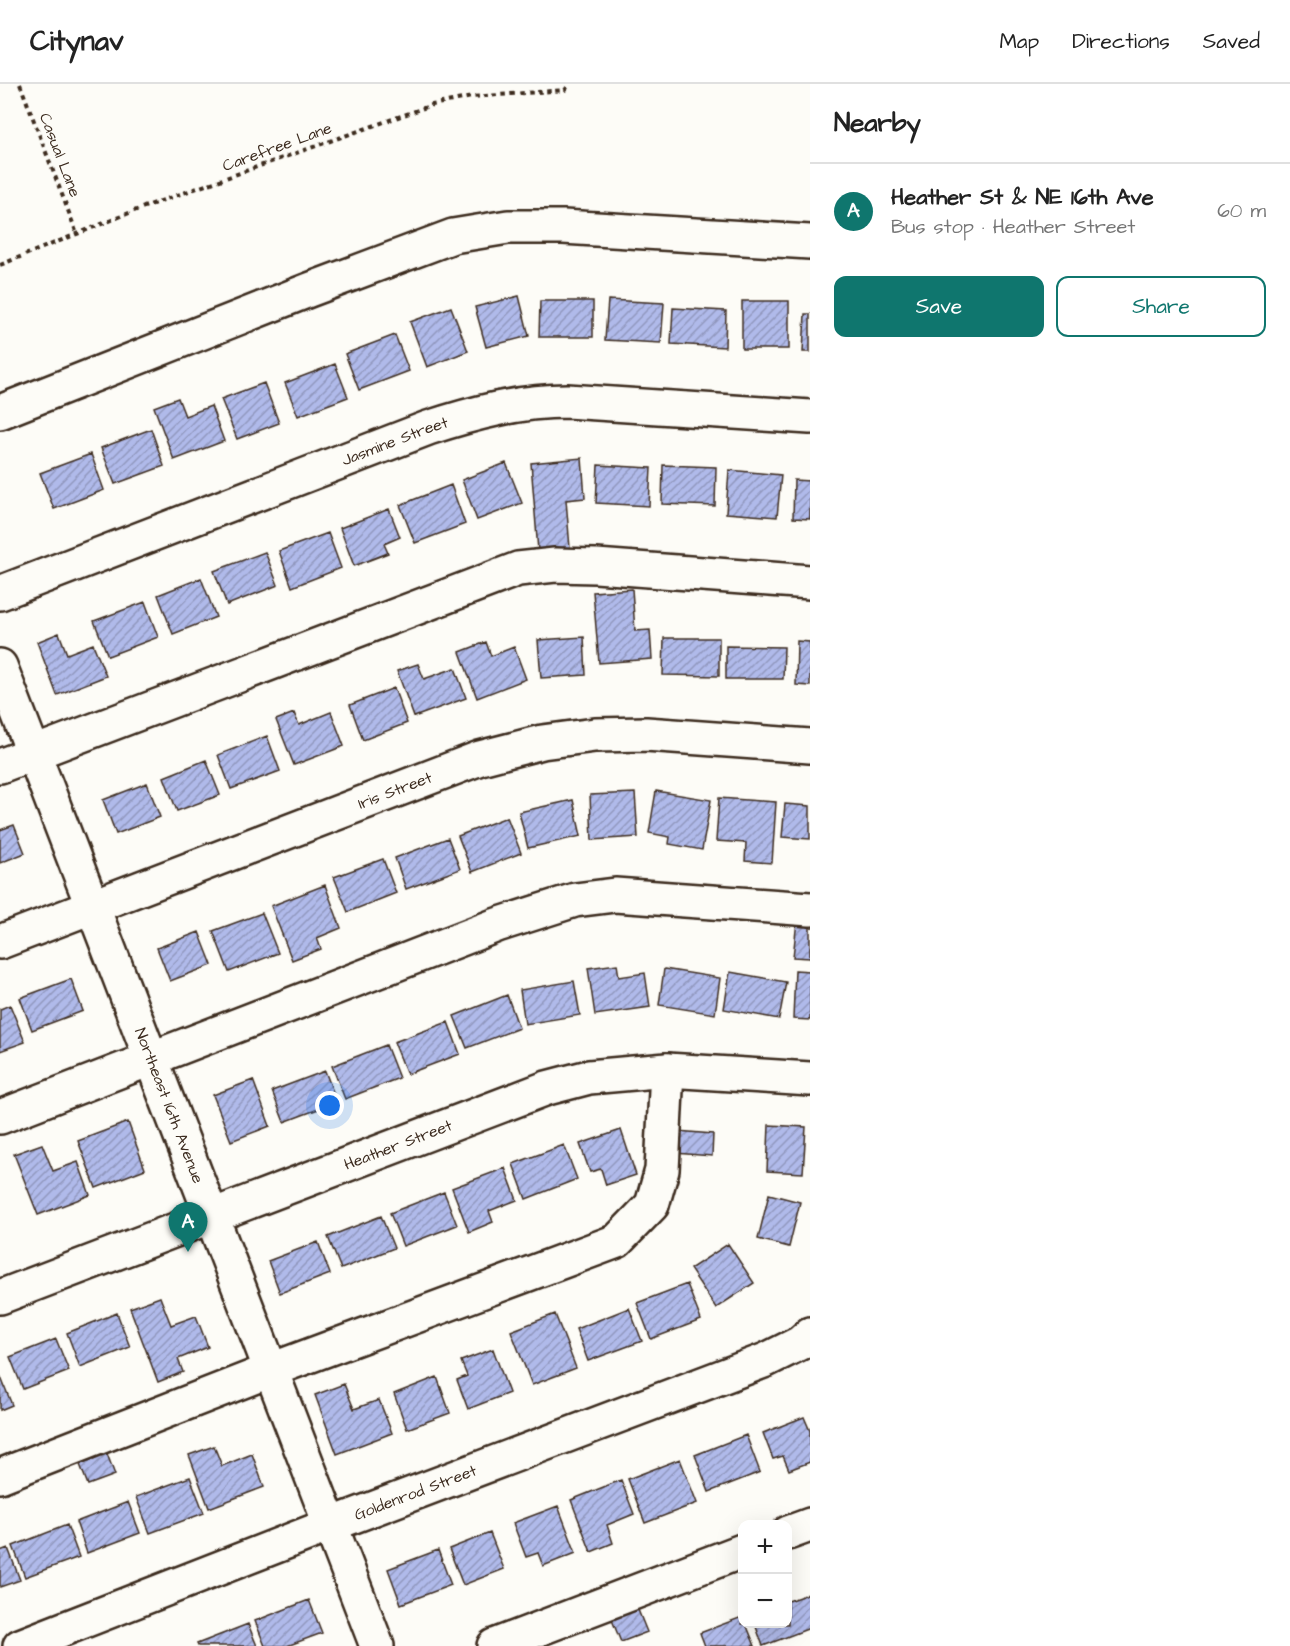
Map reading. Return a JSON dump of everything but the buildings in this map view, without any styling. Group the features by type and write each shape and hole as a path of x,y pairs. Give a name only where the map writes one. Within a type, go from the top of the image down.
{"street":[{"path":"0,412 309,290 453,236 508,227 563,227 810,242"},
{"name":"Jasmine Street","path":"0,593 428,428 501,408 536,401 567,400 810,417"},
{"path":"0,766 518,569 555,565 596,566 810,582"},
{"name":"Northeast 16th Avenue","path":"0,666 377,1646"},
{"name":"Iris Street","path":"0,942 480,758 542,742 595,735 646,734 810,746"},
{"path":"0,1117 497,925 575,900 615,895 810,909"},
{"path":"0,1476 271,1370 617,1241 652,1205 660,1179 667,1070"},
{"name":"Heather Street","path":"0,1297 547,1088 589,1077 667,1070 810,1079"},
{"name":"Goldenrod Street","path":"20,1646 330,1525 766,1360 800,1343 810,1334"},
{"path":"792,1532 810,1525"},
{"path":"494,1646 738,1553"}],"path":[{"name":"Casual Lane","path":"20,84 77,234"},
{"name":"Carefree Lane","path":"0,265 144,207 432,105 472,97 565,90 570,84"}],"place":[{"name":"Heather St & NE 16th Ave","path":"188,1252"}]}
